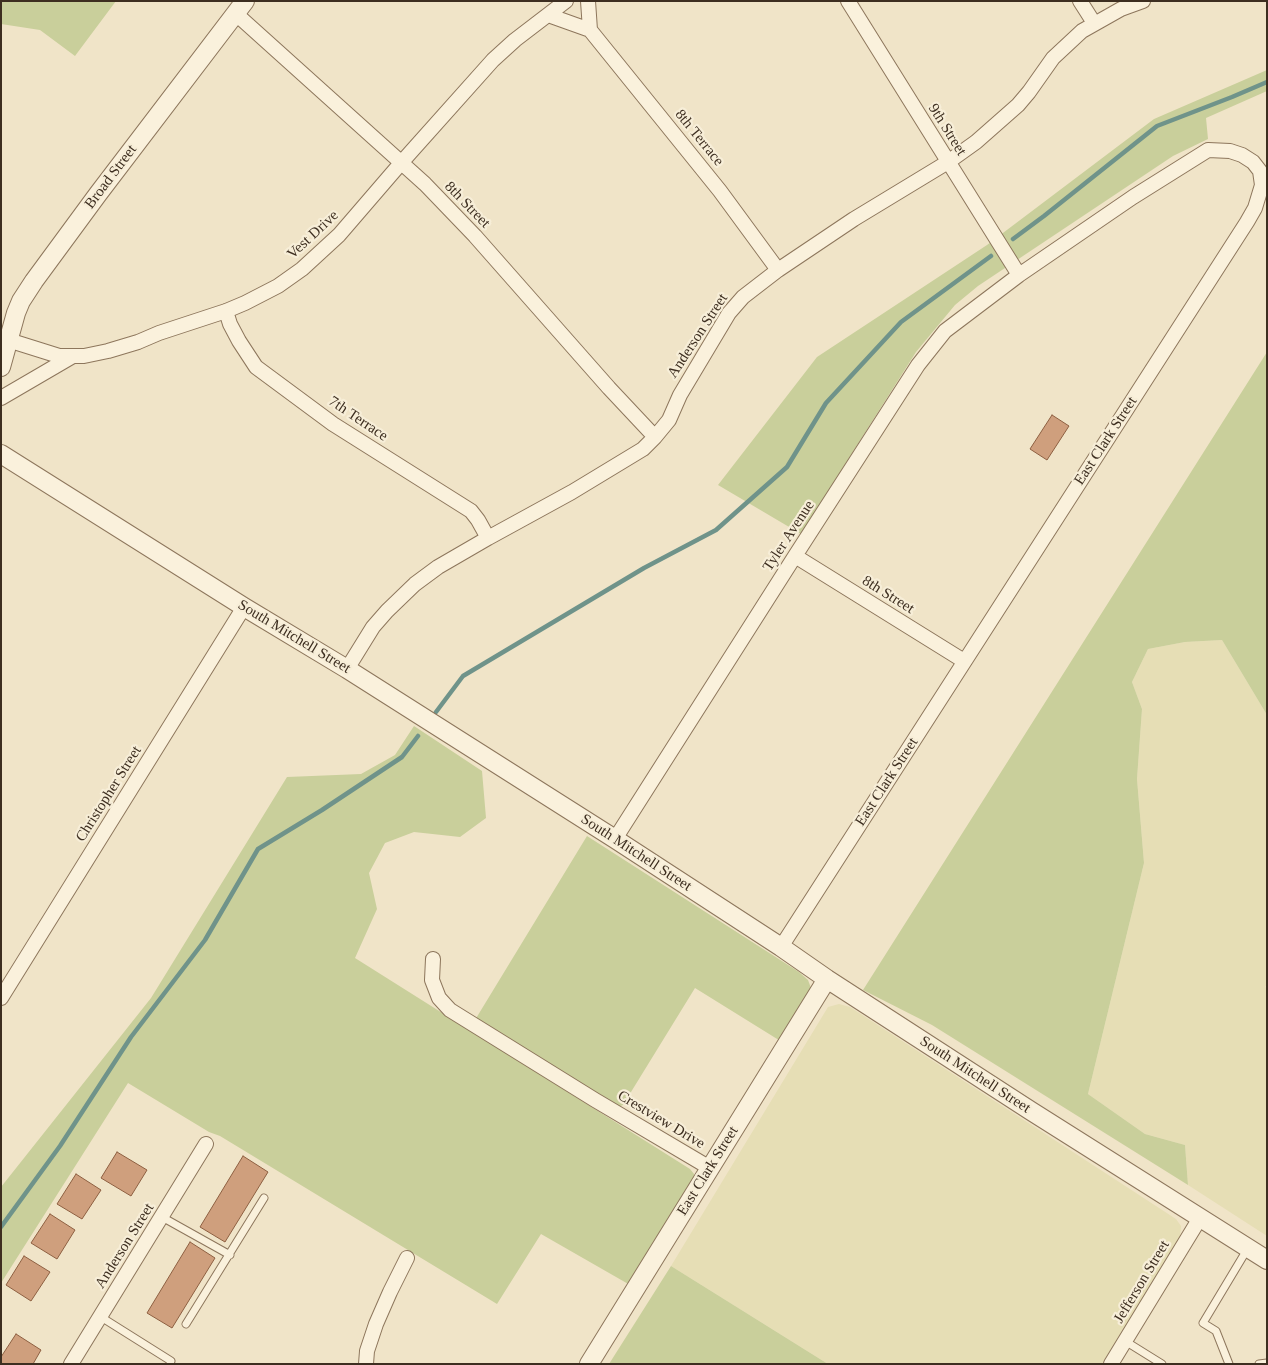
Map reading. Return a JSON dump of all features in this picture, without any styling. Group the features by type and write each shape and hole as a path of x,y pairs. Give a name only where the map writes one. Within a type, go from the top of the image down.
{"street":[{"name":"Vest Drive","path":"8,340 59,356 84,356 108,352 160,332 226,311 278,286 302,269 339,236 493,60 515,40 566,1"},
{"path":"548,15 590,30 588,1"},
{"name":"9th Street","path":"848,1 1019,276"},
{"path":"1080,1 1094,23"},
{"name":"Anderson Street","path":"347,669 374,627 387,611 415,584 488,538 572,492 643,449 655,438 669,420 680,394 729,313 743,297 778,270 854,219 948,162 976,142 1018,105 1053,58 1082,30 1121,9 1144,1"},
{"name":"8th Street","path":"240,7 425,184 475,236 655,438"},
{"name":"Broad Street","path":"1,367 16,313 34,281 240,7"},
{"name":"8th Terrace","path":"590,30 720,191 778,270"},
{"name":"East Clark Street","path":"782,947 1247,222 1255,208 1262,186 1260,171 1253,162 1242,155 1230,151 1208,150 1133,197 1019,276"},
{"name":"Tyler Avenue","path":"616,839 918,365 944,331 1019,276"},
{"name":"7th Terrace","path":"226,311 239,341 256,367 333,424 471,511 488,538"},
{"path":"1,398 74,356"},
{"name":"South Mitchell Street","path":"1,454 616,839 1031,1111 1267,1260"},
{"name":"8th Street","path":"795,556 964,661"},
{"name":"Christopher Street","path":"1,998 244,607"},
{"name":"Crestview Drive","path":"433,959 432,980 439,998 450,1010 595,1100 710,1168"},
{"name":"East Clark Street","path":"589,1364 827,979"},
{"name":"Anderson Street","path":"71,1364 206,1144"},
{"name":"Jefferson Street","path":"1111,1364 1200,1218"},
{"path":"366,1364 376,1324 407,1258"}],"lane":[{"path":"186,1324 264,1198"},
{"path":"162,1217 230,1255"},
{"path":"1229,1364 1216,1331 1203,1323 1248,1248"},
{"path":"101,1316 171,1361 170,1364"},
{"path":"1125,1341 1162,1364"},
{"path":"1259,1364 1267,1363"}],"shaded area":[{"path":"1222,640 1267,715 1267,985 1265,987 1267,988 1267,1236 1188,1185 1185,1145 1145,1134 1088,1094 1144,863 1137,779 1142,709 1132,682 1148,649 1185,642"},
{"path":"839,1004 850,1007 1176,1219 1181,1226 1180,1239 1102,1364 828,1364 671,1266 828,1007"}],"green space":[{"path":"1,1 116,1 75,56 40,30 1,24"},
{"path":"1267,70 1267,91 1206,118 1208,139 1173,156 978,286 955,305 916,352 801,534 718,485 817,357 987,245 1154,119"},
{"path":"1267,352 1267,715 1222,640 1185,642 1148,649 1132,682 1142,709 1137,779 1144,863 1088,1094 1145,1134 1185,1145 1188,1185 932,1025 863,990"},
{"path":"414,726 482,771 486,818 460,837 414,832 385,843 369,873 377,909 355,958 690,1169 694,1174 694,1181 630,1285 541,1234 497,1304 220,1136 209,1132 128,1083 1,1283 1,1187 151,998 287,777 361,774 395,755"},
{"path":"587,836 799,972 808,980 811,988 809,997 782,1042 695,988 623,1105 616,1108 475,1020"},
{"path":"671,1266 828,1364 609,1364"}],"building":[{"path":"1052,415 1069,426 1047,460 1030,449"},
{"path":"117,1152 147,1170 131,1196 101,1178"},
{"path":"243,1156 268,1172 225,1242 200,1227"},
{"path":"76,1174 101,1190 82,1219 57,1204"},
{"path":"50,1214 75,1230 57,1259 31,1243"},
{"path":"190,1242 215,1258 172,1328 147,1313"},
{"path":"24,1256 50,1272 31,1301 6,1285"},
{"path":"16,1334 41,1350 33,1364 1,1364 1,1357"}],"waterway":[{"path":"1013,239 1157,126 1267,82"},
{"path":"436,712 463,676 644,568 716,530 787,467 826,403 901,322 991,256"},
{"path":"1,1227 60,1146 131,1037 205,940 258,849 322,810 402,757 418,736"}]}
